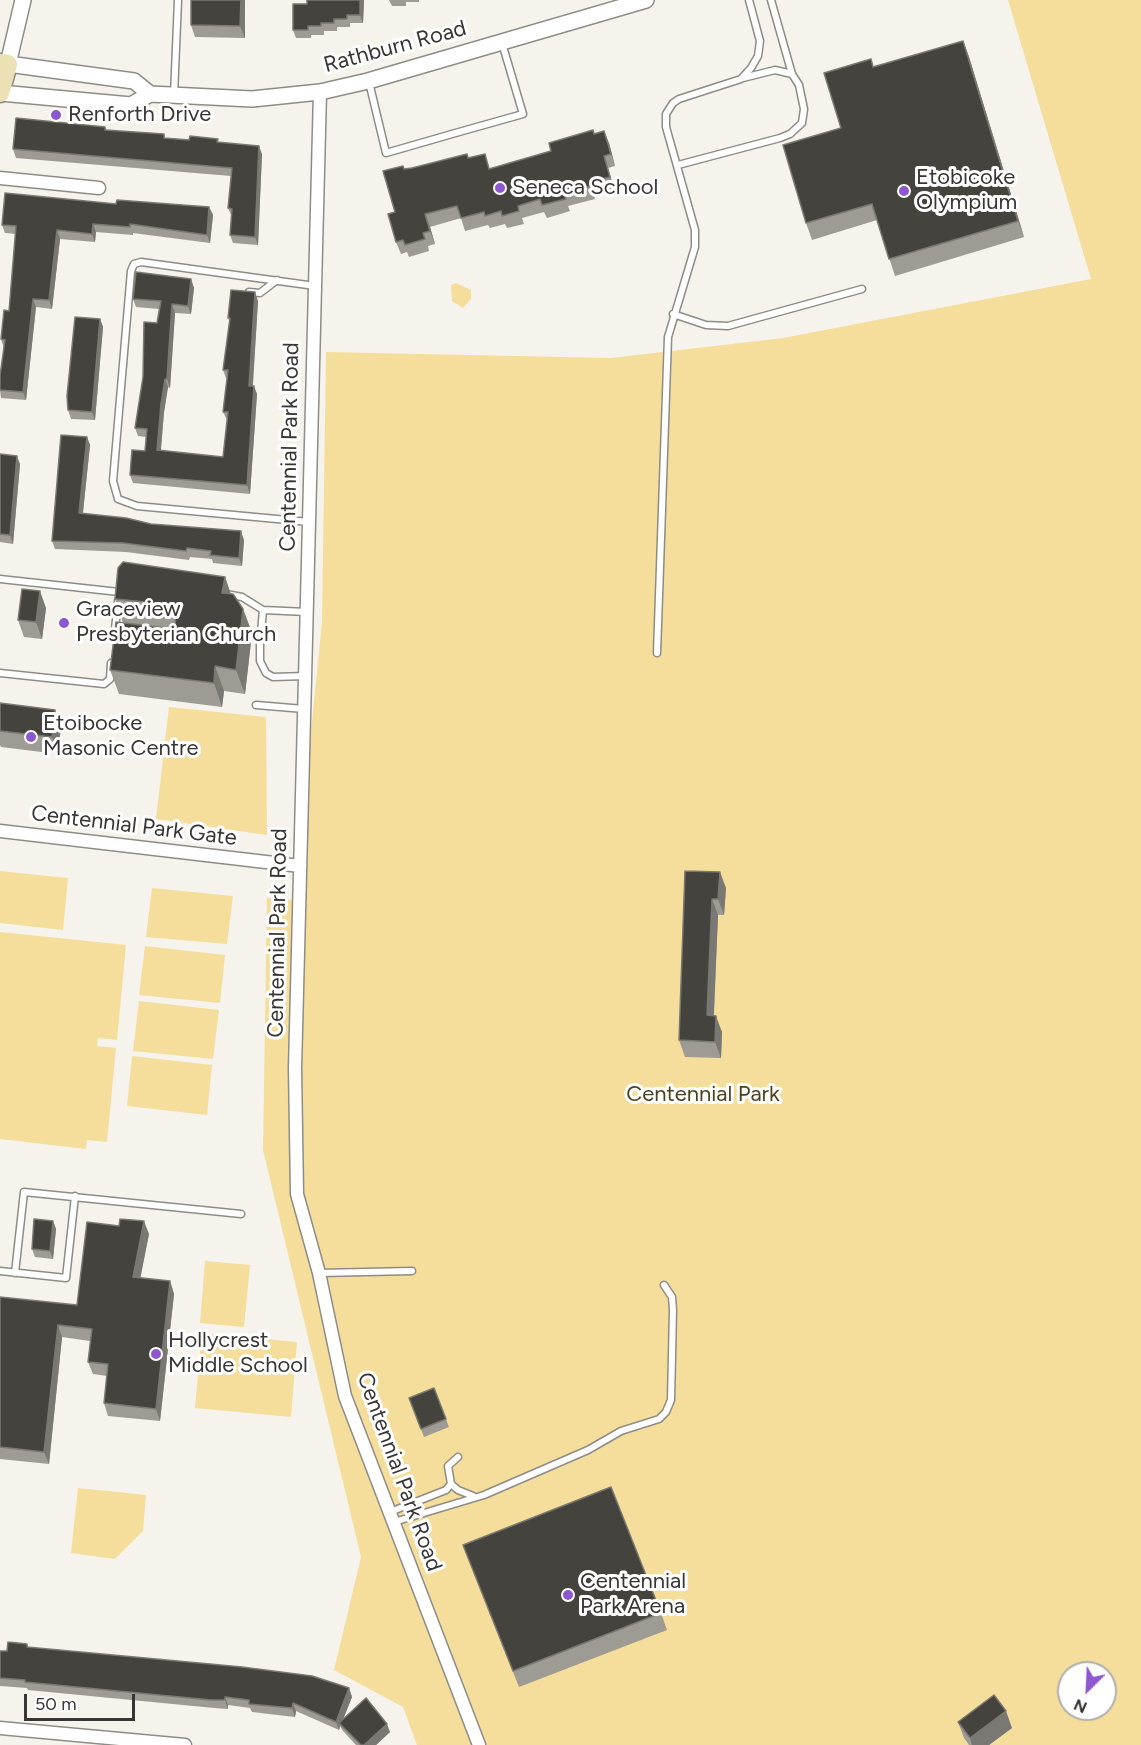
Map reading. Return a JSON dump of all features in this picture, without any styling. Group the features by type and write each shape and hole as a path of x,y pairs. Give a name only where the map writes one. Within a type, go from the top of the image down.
{"main road":[{"path":"0,93 4,63"}],"street":[{"path":"4,63 23,0"},
{"name":"Rathburn Road","path":"4,63 134,81 150,94 174,97 252,99 320,92 368,81 502,44 646,0"},
{"name":"Centennial Park Road","path":"320,92 300,866 295,1161 297,1194 319,1273 345,1396 479,1745"},
{"name":"Rathburn Road","path":"0,93 131,105 150,94"},
{"path":"0,178 99,188"},
{"name":"Centennial Park Gate","path":"0,831 300,866"},
{"path":"0,1728 185,1745"}],"lane":[{"path":"174,97 178,0"},
{"path":"741,79 751,68 760,49 758,29 749,0"},
{"path":"678,165 780,138 798,129 802,123 804,109 799,85 792,74 771,0"},
{"path":"368,81 386,153 523,114 502,44"},
{"path":"657,653 668,337 673,314 695,247 695,230 666,127 669,108 679,99 741,79 775,70 792,74"},
{"path":"310,522 137,506 118,499 114,490 132,267 141,262 316,286"},
{"path":"242,292 260,293 277,280"},
{"path":"673,314 706,325 728,326 862,289"},
{"path":"0,579 119,592"},
{"path":"115,636 119,592 125,584"},
{"path":"214,592 242,597 263,610 308,612"},
{"path":"263,610 260,661 266,673 273,677 306,676"},
{"path":"0,673 104,684 110,679 112,657"},
{"path":"256,705 305,709"},
{"path":"15,1273 24,1192 241,1214"},
{"path":"0,1271 66,1278 75,1196"},
{"path":"319,1273 412,1271"},
{"path":"391,1517 484,1495 558,1463 621,1431 659,1419 666,1412 670,1400 673,1310 672,1297 664,1286"},
{"path":"458,1457 448,1466 451,1485 465,1494 474,1496"},
{"path":"391,1517 441,1494 451,1485"}],"green space":[{"name":"Centennial Park","path":"1008,0 1141,0 1141,1745 417,1745 403,1707 334,1670 361,1557 263,1150 267,898 294,900 322,622 326,352 611,358 783,338 1091,279"},
{"path":"456,283 471,290 471,299 463,308 452,301 451,285"},
{"path":"169,707 266,717 267,835 156,819"},
{"path":"0,871 68,878 63,930 0,923"},
{"path":"152,888 233,896 227,944 146,937"},
{"path":"0,932 126,945 117,1040 98,1038 97,1046 116,1048 107,1142 87,1140 86,1149 0,1139"},
{"path":"145,946 225,955 220,1003 139,995"},
{"path":"139,1001 219,1010 213,1059 133,1051"},
{"path":"132,1056 212,1065 207,1115 127,1106"},
{"path":"205,1261 250,1265 244,1327 200,1323"},
{"path":"202,1333 297,1342 291,1417 195,1408"},
{"path":"78,1488 146,1495 143,1531 115,1559 71,1553"}],"building":[{"path":"191,0 241,0 240,26 191,25"},
{"path":"307,0 360,0 360,15 347,15 347,19 334,19 334,23 321,23 321,26 308,26 308,30 293,30 293,4 307,4"},
{"name":"Etobicoke Olympium","path":"963,41 1018,221 889,259 872,204 806,223 783,145 841,128 824,73 871,59 873,67"},
{"path":"16,118 105,127 105,130 164,134 164,138 189,140 190,136 218,139 217,142 259,146 255,237 230,235 232,209 228,208 232,168 13,149"},
{"path":"593,130 594,134 604,131 611,154 604,156 610,177 590,182 591,186 564,194 566,199 542,205 540,199 518,206 519,211 502,216 501,211 485,216 484,212 461,218 457,206 425,214 430,231 423,233 425,239 405,245 403,240 396,242 388,214 395,212 383,171 403,166 404,169 412,168 467,154 468,158 485,154 489,169 551,151 549,143"},
{"path":"5,193 116,204 117,200 209,207 207,235 130,224 130,227 93,224 92,234 57,230 49,300 33,299 23,392 0,390 5,340 1,339 4,310 9,311 16,226 2,225"},
{"path":"136,272 191,279 188,306 172,304 167,379 165,379 161,404 157,450 223,457 228,412 223,412 228,370 223,370 231,290 255,292 249,386 254,386 247,485 130,475 132,450 145,451 147,429 135,428 143,377 144,322 157,323 161,301 133,299"},
{"path":"75,317 100,319 92,412 68,410 67,396"},
{"path":"61,435 87,437 79,513 126,518 151,524 241,531 239,558 210,555 211,551 187,548 186,551 123,543 52,541"},
{"path":"0,454 17,456 10,535 0,534"},
{"path":"123,562 225,577 222,593 233,594 243,609 236,670 215,666 214,683 110,670 116,622 175,629 176,605 115,599 118,568"},
{"path":"22,589 40,591 36,622 18,620"},
{"path":"0,703 55,710 52,737 0,731"},
{"path":"685,871 720,872 718,899 712,899 707,1015 716,1016 715,1042 679,1040"},
{"path":"34,1219 53,1221 50,1251 32,1249"},
{"path":"120,1219 144,1221 133,1277 170,1281 156,1409 104,1403 108,1364 88,1362 92,1329 58,1325 44,1452 0,1447 0,1297 77,1305 87,1222 119,1226"},
{"path":"434,1388 446,1419 421,1429 409,1398"},
{"name":"Centennial Park Arena","path":"611,1487 661,1613 513,1671 463,1545"},
{"path":"8,1642 27,1644 27,1647 242,1667 312,1676 349,1688 336,1722 293,1703 292,1708 249,1704 249,1700 225,1697 225,1700 211,1700 25,1682 25,1680 0,1678 0,1651 7,1651"},
{"path":"994,1695 1006,1711 970,1738 958,1722"},
{"path":"366,1698 387,1724 364,1745 361,1745 339,1723"}],"place":[{"name":"Renforth Drive","path":"56,115"},
{"name":"Seneca School","path":"500,188"},
{"name":"Etobicoke Olympium","path":"904,191"},
{"name":"Graceview Presbyterian Church","path":"64,623"},
{"name":"Etoibocke Masonic Centre","path":"31,737"},
{"name":"Hollycrest Middle School","path":"156,1354"},
{"name":"Centennial Park Arena","path":"568,1595"}]}
